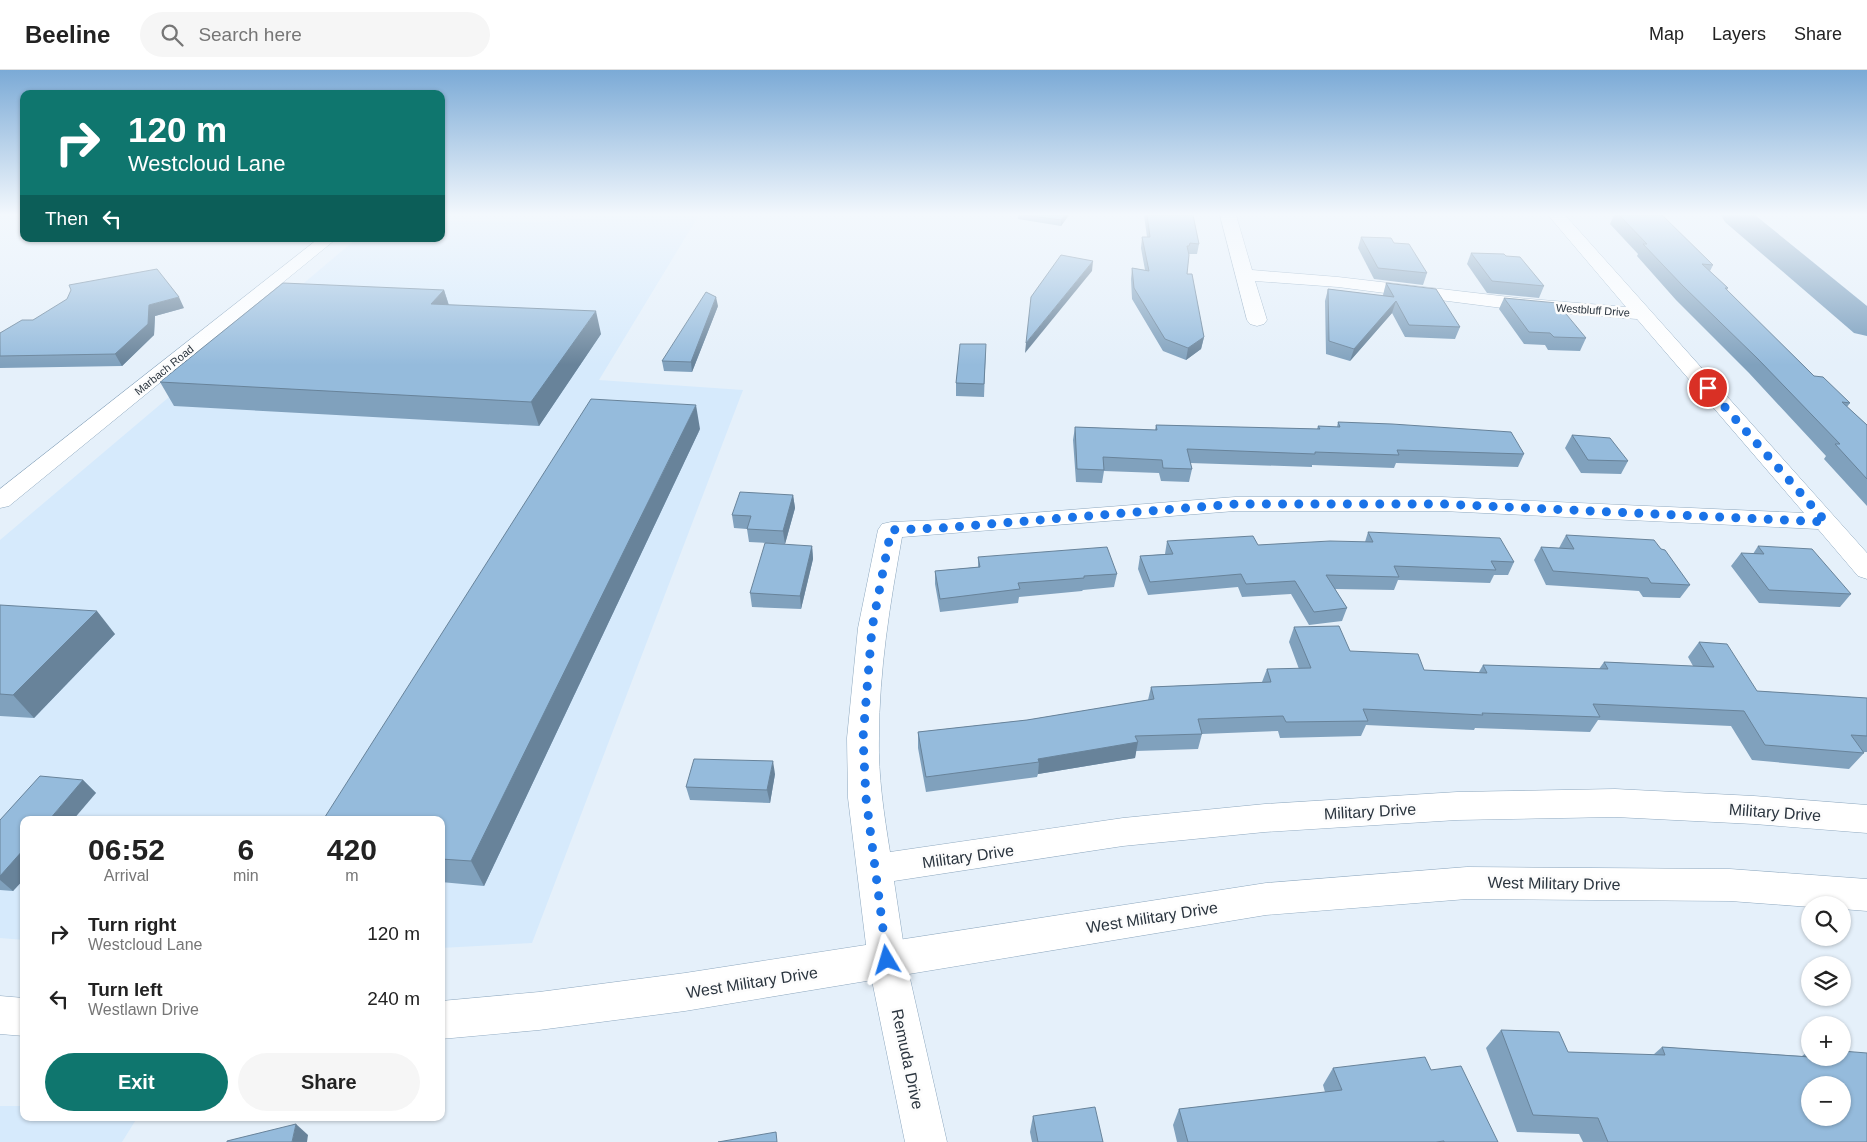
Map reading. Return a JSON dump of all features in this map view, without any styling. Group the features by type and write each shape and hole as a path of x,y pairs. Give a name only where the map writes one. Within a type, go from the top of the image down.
{"street":[{"name":"Marbach Road","path":"0,501 295,265"},
{"path":"1241,265 1257,320"},
{"path":"1600,265 1867,570"},
{"name":"Westbluff Drive","path":"1244,275 1338,282 1518,304 1643,314"},
{"name":"Remuda Drive","path":"926,1142 887,960 866,798 863,738 872,628 891,530 941,528 1236,504 1442,504 1826,522"},
{"name":"Military Drive","path":"876,869 1123,832 1265,818 1456,806 1615,803 1754,810 1867,819"},
{"name":"West Military Drive","path":"445,1020 616,1002 1266,899 1467,883 1730,885 1867,895"},
{"path":"0,1015 20,1017"}],"shaded area":[{"path":"325,265 669,265 599,380 743,390 532,943 445,948 445,816 20,816 20,940 0,938 0,540"},
{"path":"0,1106 20,1106 20,1121 135,1121 122,1142 0,1142"}],"building":[{"path":"1054,265 1090,265 1026,343 1031,297"},
{"path":"1148,265 1188,265 1187,274 1192,274 1204,337 1188,348 1165,339 1134,288 1132,268 1149,271"},
{"path":"1376,265 1422,265 1427,273 1378,268"},
{"path":"1480,265 1527,265 1544,286 1492,281"},
{"path":"1663,265 1703,265 1814,376 1823,377 1850,403 1842,402 1867,425 1867,479 1835,444 1840,444 1758,359"},
{"path":"157,269 179,297 149,305 148,324 115,354 0,356 0,333 22,320 33,320 67,299 71,290 69,285"},
{"path":"283,283 444,290 431,304 596,311 531,402 160,382"},
{"path":"1386,283 1436,289 1460,327 1409,325 1396,301 1354,349 1329,341 1328,289 1394,297"},
{"path":"706,292 716,297 691,362 662,361"},
{"path":"1504,298 1557,303 1586,338 1554,337 1550,333 1529,332"},
{"path":"960,344 986,344 984,384 956,383"},
{"path":"591,399 696,405 471,861 445,859 445,816 326,816"},
{"path":"1338,422 1511,432 1524,454 1397,450 1399,455 1315,452 1315,454 1187,449 1192,469 1163,468 1162,460 1103,457 1104,470 1077,469 1075,427 1157,430 1156,425 1320,429 1318,426 1340,427"},
{"path":"1572,435 1610,438 1628,461 1588,460"},
{"path":"740,492 793,495 783,531 747,529 751,516 732,515"},
{"path":"1368,532 1500,538 1514,562 1491,561 1496,570 1394,566 1399,577 1326,575 1347,608 1314,612 1295,581 1246,584 1241,574 1150,582 1140,556 1173,554 1167,541 1253,536 1258,545 1330,541 1373,542"},
{"path":"1566,535 1654,540 1661,549 1665,550 1690,585 1651,583 1648,578 1553,571 1541,547 1574,549"},
{"path":"765,543 812,546 800,596 750,593"},
{"path":"1758,546 1812,549 1851,594 1769,590 1741,553 1764,554"},
{"path":"1107,547 1117,574 1018,583 1020,589 940,599 935,571 980,567 978,557"},
{"path":"0,605 97,611 13,695 0,694"},
{"path":"1339,626 1350,651 1418,654 1424,670 1487,673 1483,665 1608,669 1604,662 1714,667 1699,642 1727,644 1757,691 1867,698 1867,736 1851,735 1864,753 1765,745 1744,711 1593,704 1600,717 1482,713 1483,715 1363,709 1368,721 1286,722 1283,716 1198,719 1202,734 1135,736 1138,742 1038,759 1039,762 926,777 918,732 1027,720 1154,699 1151,687 1271,682 1267,669 1311,668 1294,627"},
{"path":"694,759 773,761 767,790 686,787"},
{"path":"40,776 83,780 52,816 20,816 20,854 0,876 0,820"},
{"path":"1501,1030 1559,1032 1568,1052 1665,1055 1662,1047 1801,1056 1801,1066 1851,1066 1851,1052 1867,1053 1867,1142 1608,1142 1598,1118 1533,1115"},
{"path":"1425,1057 1431,1070 1461,1066 1498,1142 1188,1142 1179,1109 1342,1090 1333,1068"},
{"path":"1095,1107 1103,1142 1038,1142 1033,1116"},
{"path":"296,1124 292,1142 227,1142 227,1141"},
{"path":"776,1132 777,1142 718,1142"}],"waterway":[{"path":"1796,265 1867,325"}],"route":[{"path":"887,960 866,798 863,738 872,628 891,530 941,528 1236,504 1442,504 1568,508 1826,522 1708,388"}]}
